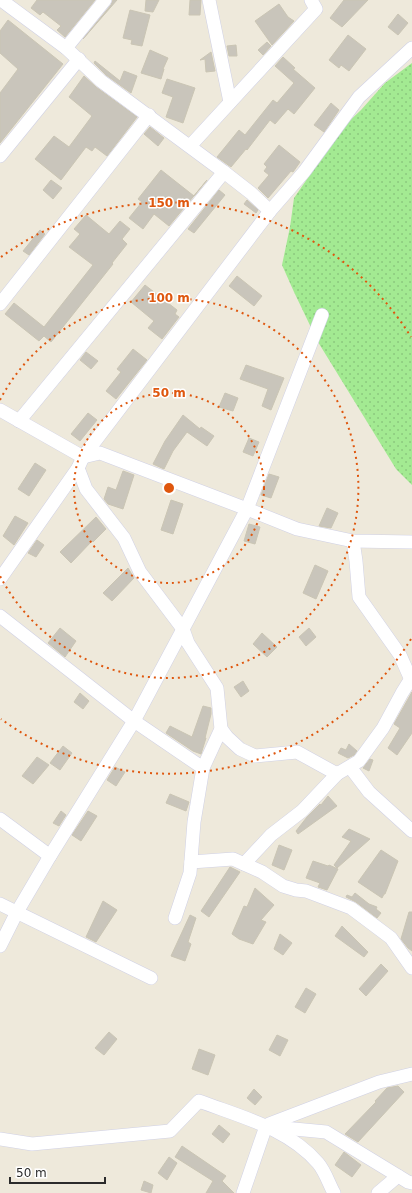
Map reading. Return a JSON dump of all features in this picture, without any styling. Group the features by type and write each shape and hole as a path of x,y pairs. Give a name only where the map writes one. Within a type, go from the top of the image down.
{"street":[{"path":"66,48 105,0"},
{"path":"209,0 230,102"},
{"path":"190,146 316,9 311,0"},
{"path":"1,3 66,48 101,81 149,115 252,193 270,211"},
{"path":"0,579 81,462 270,211 304,172 359,97 412,48"},
{"path":"0,156 79,59"},
{"path":"0,304 149,115"},
{"path":"19,420 224,172"},
{"path":"0,946 17,912 50,856 134,721 247,509 322,315"},
{"path":"0,410 19,420 81,462 86,488 124,538 140,572 183,629 188,642 217,688 221,729 203,768 194,822 190,873 175,918"},
{"path":"81,462 100,453 297,529 352,541 412,542"},
{"path":"244,864 271,835 302,810 337,774 360,761 383,728 411,680 400,655 359,597 356,561 352,541"},
{"path":"0,616 134,721 203,768"},
{"path":"221,729 227,737 240,748 255,756 297,752 337,774"},
{"path":"350,767 369,792 412,831"},
{"path":"0,819 50,856"},
{"path":"191,862 233,859 262,872 283,886 311,893 351,908 391,938 412,968"},
{"path":"0,904 151,978"},
{"path":"243,1193 266,1126 379,1082 412,1074"},
{"path":"0,1139 32,1144 170,1131 199,1101 266,1126 292,1139 319,1164 334,1193"},
{"path":"266,1126 326,1132 412,1183"},
{"path":"378,1193 398,1176"}],"green space":[{"path":"412,63 412,485 396,469 318,342 282,265 294,198 343,127 361,110 385,83"}],"building":[{"path":"37,0 95,0 65,37 57,30 61,26 43,12 40,15 31,8"},
{"path":"113,0 117,0 83,39 111,5"},
{"path":"146,0 159,0 153,12 145,11"},
{"path":"190,0 201,0 200,15 189,15"},
{"path":"344,0 368,0 342,27 330,18"},
{"path":"279,4 288,17 294,21 272,45 255,21"},
{"path":"130,10 150,15 142,46 131,44 132,40 123,38"},
{"path":"398,14 408,23 398,35 388,27"},
{"path":"8,20 63,64 0,143 0,93 18,69 0,53 0,31"},
{"path":"348,35 366,49 349,71 341,65 339,68 329,60"},
{"path":"267,42 271,46 263,55 258,50"},
{"path":"236,45 237,56 229,56 227,46"},
{"path":"150,50 168,58 163,69 161,79 141,73"},
{"path":"211,52 215,71 206,72 205,59 200,60"},
{"path":"283,57 295,68 293,69 315,88 294,114 288,109 275,124 270,120 247,150 246,149 231,167 217,157 239,130 245,135 273,100 277,103 294,83 275,66"},
{"path":"95,61 120,81 124,71 137,76 131,93 106,75 94,63"},
{"path":"84,76 96,87 137,117 107,156 95,147 92,151 86,147 61,180 35,159 54,136 69,147 92,116 69,97"},
{"path":"167,79 195,88 183,123 166,117 173,97 162,93"},
{"path":"331,103 339,110 324,132 314,125"},
{"path":"150,127 164,138 158,146 144,134"},
{"path":"279,145 300,162 293,172 291,171 268,198 258,188 269,175 264,171 267,167 264,164"},
{"path":"161,170 194,196 169,226 154,214 143,229 129,218 142,202 138,199"},
{"path":"51,180 62,188 53,199 43,190"},
{"path":"219,190 225,195 194,233 188,229"},
{"path":"247,200 258,210 256,213 244,204"},
{"path":"86,215 109,234 120,221 130,229 122,239 127,244 51,342 44,336 39,341 5,314 14,303 44,327 93,265 69,247 80,234 74,229"},
{"path":"40,230 45,234 29,255 23,251"},
{"path":"237,276 262,296 254,306 229,286"},
{"path":"145,285 177,310 175,314 179,317 162,339 148,328 154,321 131,302"},
{"path":"133,349 147,360 116,399 106,391 121,372 117,369"},
{"path":"86,352 98,361 91,369 80,360"},
{"path":"246,365 284,378 271,410 262,406 268,389 240,379"},
{"path":"225,393 238,398 233,411 219,407"},
{"path":"88,413 97,420 80,441 71,434"},
{"path":"183,415 200,429 201,427 214,436 207,446 187,432 173,451 164,469 153,464 165,441"},
{"path":"249,438 259,442 253,456 243,452"},
{"path":"35,463 46,470 29,496 18,489"},
{"path":"123,471 134,475 123,509 108,504 104,499 108,487 116,490"},
{"path":"269,474 279,477 271,498 261,495"},
{"path":"171,500 183,504 173,534 161,530"},
{"path":"327,508 338,513 331,528 319,526"},
{"path":"15,516 28,523 14,545 3,536"},
{"path":"96,517 106,529 71,563 60,552"},
{"path":"249,524 260,527 255,544 244,541"},
{"path":"37,540 44,545 36,557 28,553"},
{"path":"315,565 328,571 316,599 303,593"},
{"path":"128,568 134,578 112,601 103,593"},
{"path":"60,628 76,641 65,657 48,643"},
{"path":"309,628 316,637 306,646 299,637"},
{"path":"262,633 277,647 267,657 253,644"},
{"path":"243,681 249,691 241,697 234,687"},
{"path":"412,692 412,733 397,755 388,748 400,728 394,724"},
{"path":"80,693 89,701 83,709 74,702"},
{"path":"203,706 211,708 211,714 201,754 193,751 166,733 170,726 192,737"},
{"path":"349,744 357,751 354,755 348,758 338,753 341,748 346,750"},
{"path":"63,746 72,753 60,770 50,763"},
{"path":"37,757 49,765 33,784 22,776"},
{"path":"370,759 373,760 369,771 363,768"},
{"path":"115,767 125,772 116,786 107,780"},
{"path":"170,794 189,802 186,811 166,803"},
{"path":"328,796 337,806 298,834 296,831 307,817 320,804 321,805"},
{"path":"61,811 66,815 59,826 53,823"},
{"path":"88,811 97,816 81,841 72,835"},
{"path":"349,829 370,839 337,868 334,865 351,841 342,837"},
{"path":"279,845 292,850 284,870 272,865"},
{"path":"381,850 398,861 382,898 358,882"},
{"path":"313,861 338,869 327,890 318,887 320,883 306,878"},
{"path":"230,867 240,872 209,917 201,911"},
{"path":"255,888 274,905 261,920 266,922 253,944 239,939 232,934 244,906 247,907"},
{"path":"355,893 369,904 377,907 376,909 381,913 377,918 356,902 346,897 347,895 352,897"},
{"path":"103,901 117,910 96,942 86,937"},
{"path":"409,912 412,912 412,951 401,939"},
{"path":"190,915 196,918 188,942 191,944 185,961 171,956"},
{"path":"342,926 368,952 364,957 335,936"},
{"path":"280,934 292,943 283,955 274,949"},
{"path":"381,964 388,971 366,996 359,989"},
{"path":"306,988 316,994 305,1013 295,1007"},
{"path":"109,1032 117,1039 104,1055 95,1048"},
{"path":"277,1035 288,1040 280,1056 269,1050"},
{"path":"199,1049 215,1055 208,1075 192,1069"},
{"path":"398,1086 404,1092 358,1142 345,1134 376,1102 375,1101 387,1088"},
{"path":"254,1089 262,1097 255,1105 247,1098"},
{"path":"219,1125 230,1134 223,1143 212,1134"},
{"path":"182,1146 226,1176 222,1181 234,1193 206,1193 213,1181 175,1157"},
{"path":"344,1152 361,1165 352,1177 335,1165"},
{"path":"169,1157 177,1163 167,1180 158,1173"},
{"path":"144,1181 153,1185 151,1193 141,1190"}]}
